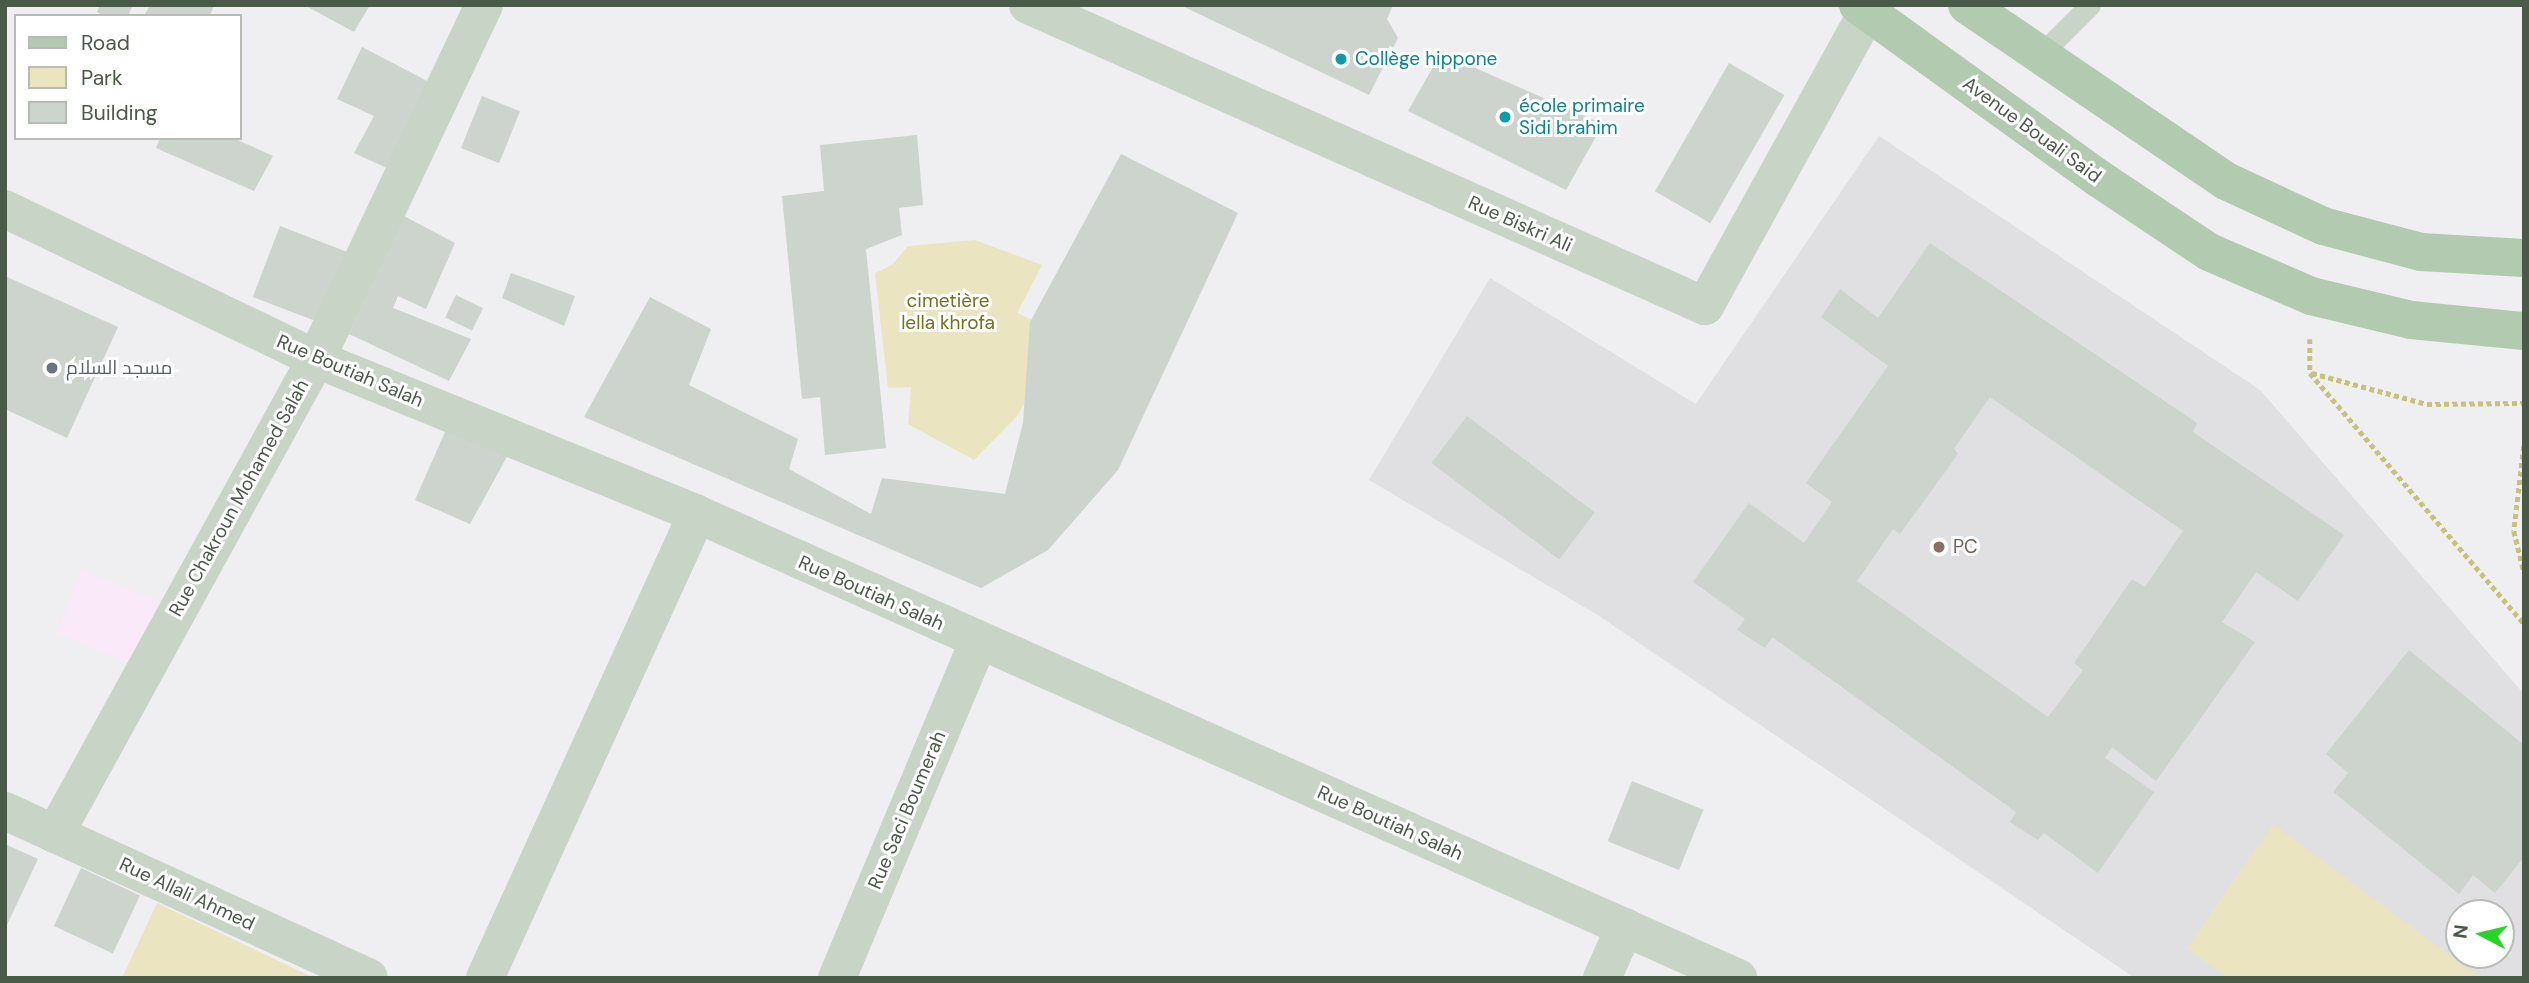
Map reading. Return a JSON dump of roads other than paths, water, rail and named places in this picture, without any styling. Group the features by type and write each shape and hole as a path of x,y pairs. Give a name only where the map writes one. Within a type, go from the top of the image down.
{"main road":[{"path":"1966,5 2227,181 2323,226 2421,252 2524,258"},
{"name":"Avenue Bouali Said","path":"1863,8 2098,178 2209,251 2311,296 2412,320 2524,331"}],"street":[{"name":"Rue Chakroun Mohamed Salah","path":"55,834 316,359 484,5"},
{"name":"Rue Biskri Ali","path":"1028,5 1705,306 1863,8"},
{"name":"Rue Boutiah Salah","path":"5,209 316,359 697,514 978,642 1738,978"},
{"path":"485,978 697,514"},
{"name":"Rue Saci Boumerah","path":"837,978 978,642"},
{"name":"Rue Allali Ahmed","path":"5,811 369,978"},
{"path":"1602,978 1625,927"}],"lane":[{"path":"2040,54 2090,5"}],"place":[{"name":"Collège hippone","path":"1341,59"},
{"name":"école primaire Sidi brahim","path":"1505,117"},
{"name":"مسجد السلام","path":"52,368"},
{"name":"PC","path":"1939,547"}],"park label":[{"name":"cimetière lella khrofa","path":"948,312"}]}
